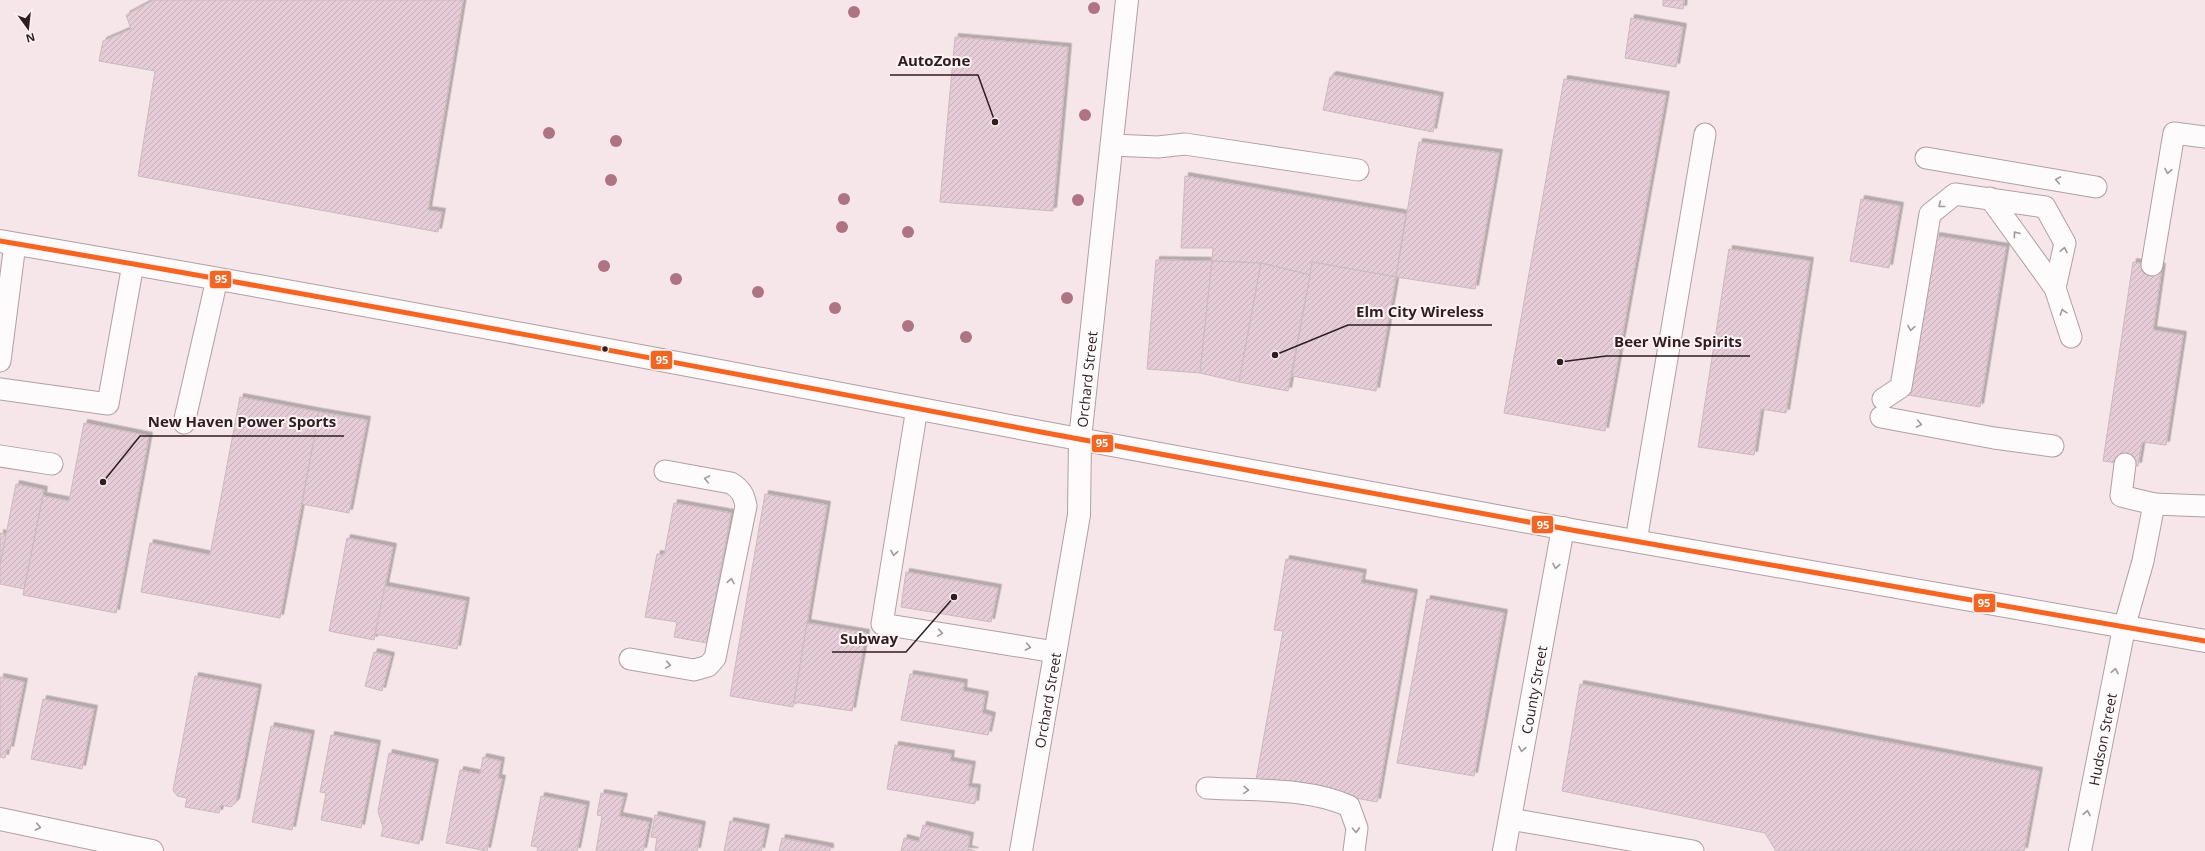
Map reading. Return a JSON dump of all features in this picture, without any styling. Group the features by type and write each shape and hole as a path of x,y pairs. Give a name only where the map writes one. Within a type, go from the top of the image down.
{"main road":[{"name":"Orchard Street","path":"1021,851 1079,515 1080,439 1127,0"},
{"path":"8,242 472,324 1080,439 1563,528 2205,642"},
{"name":"County Street","path":"1504,851 1563,528"},
{"name":"Hudson Street","path":"2080,851 2124,628"},
{"path":"0,819 152,851"}],"lane":[{"path":"2152,265 2174,133 2205,137"},
{"path":"1636,540 1705,134"},
{"path":"1112,145 1158,147 1185,144 1358,170"},
{"path":"1926,158 2096,187"},
{"path":"2053,446 1994,438 1882,408 1901,388 1930,214 1955,194 2045,207 2065,243 2055,288"},
{"path":"1990,198 2055,288 2071,337"},
{"path":"0,361 8,242"},
{"path":"0,389 108,404 133,264"},
{"path":"184,424 217,279"},
{"path":"917,408 882,624 1056,652"},
{"path":"0,456 52,464"},
{"path":"2125,464 2121,496 2154,504 2205,506"},
{"path":"630,659 694,670 708,666 715,658 746,506 744,496 738,487 732,483 665,471"},
{"path":"2124,628 2143,561 2154,504"},
{"path":"1207,788 1301,793 1332,799 1350,806 1357,828 1354,851"},
{"path":"1510,819 1692,851"}],"building":[{"path":"154,0 463,0 428,210 442,212 438,232 138,176 155,71 99,61 103,41 131,29 126,15"},
{"path":"1663,0 1684,0 1683,9 1663,6"},
{"path":"1631,18 1683,27 1676,67 1625,58"},
{"path":"955,37 1068,47 1053,211 940,202"},
{"path":"1333,75 1440,96 1433,132 1323,110 1330,77"},
{"path":"1564,79 1666,95 1605,431 1504,413"},
{"path":"1419,142 1499,153 1475,289 1396,277"},
{"path":"1185,176 1406,214 1396,277 1312,262 1310,275 1261,263 1212,261 1213,248 1181,248"},
{"path":"1861,199 1900,206 1889,268 1850,261"},
{"path":"1936,236 2006,247 1980,407 1908,395"},
{"path":"1729,249 1810,261 1786,413 1761,409 1754,455 1698,447"},
{"path":"1156,260 1212,261 1200,373 1147,369"},
{"path":"1212,261 1261,263 1239,382 1200,373"},
{"path":"1312,262 1396,277 1376,391 1292,376"},
{"path":"2133,262 2162,267 2153,330 2183,335 2166,445 2142,442 2138,466 2103,461"},
{"path":"1261,263 1310,275 1288,391 1239,382"},
{"path":"240,397 319,412 280,618 141,592 150,543 210,555"},
{"path":"319,412 367,420 349,513 302,504"},
{"path":"84,423 149,436 116,613 23,595 43,496 69,501"},
{"path":"16,484 44,490 24,589 0,584 0,565"},
{"path":"765,494 827,505 793,707 730,696"},
{"path":"674,503 731,513 707,643 674,637 677,622 645,617 657,554 664,555"},
{"path":"0,533 6,535 0,565"},
{"path":"347,538 393,547 374,640 329,631"},
{"path":"1286,559 1363,573 1361,583 1414,593 1377,802 1256,780 1283,631 1274,630"},
{"path":"906,572 998,588 991,622 901,607"},
{"path":"385,586 466,601 457,649 375,634"},
{"path":"1427,599 1504,613 1474,776 1397,763"},
{"path":"807,623 866,633 852,711 794,702"},
{"path":"374,652 391,656 382,691 365,686"},
{"path":"910,674 964,683 963,691 985,695 982,713 992,716 988,735 901,720"},
{"path":"195,676 258,688 236,802 231,807 221,805 219,813 185,807 187,798 177,796 173,790"},
{"path":"0,677 24,682 10,750 7,749 5,758 0,757"},
{"path":"1580,684 2039,771 2024,851 1776,851 1765,833 1562,791"},
{"path":"43,699 94,709 82,769 31,759"},
{"path":"271,726 311,734 292,830 252,822"},
{"path":"331,735 377,744 361,828 321,820 326,793 320,792"},
{"path":"895,745 951,754 950,761 972,765 968,787 977,788 975,804 887,789"},
{"path":"389,753 435,763 419,844 381,836 383,828 378,811"},
{"path":"483,757 501,761 498,778 502,779 487,851 446,843 460,770 480,774"},
{"path":"601,793 624,797 619,816 649,822 643,851 596,851 602,816 597,815"},
{"path":"541,796 586,805 577,851 537,851 538,847 531,846"},
{"path":"655,815 702,825 697,851 655,851 657,838 651,837"},
{"path":"730,821 766,828 761,851 724,851"},
{"path":"923,825 970,836 968,849 975,851 901,851 904,838 919,842"},
{"path":"782,838 830,847 830,851 779,851"}],"transit line":[{"name":"95","path":"0,241 261,286 1477,513 2205,641"}],"place":[{"name":"AutoZone","path":"995,122"},
{"name":"Elm City Wireless","path":"1275,355"},
{"name":"Beer Wine Spirits","path":"1560,362"},
{"name":"New Haven Power Sports","path":"103,482"},
{"name":"Subway","path":"954,597"}]}
